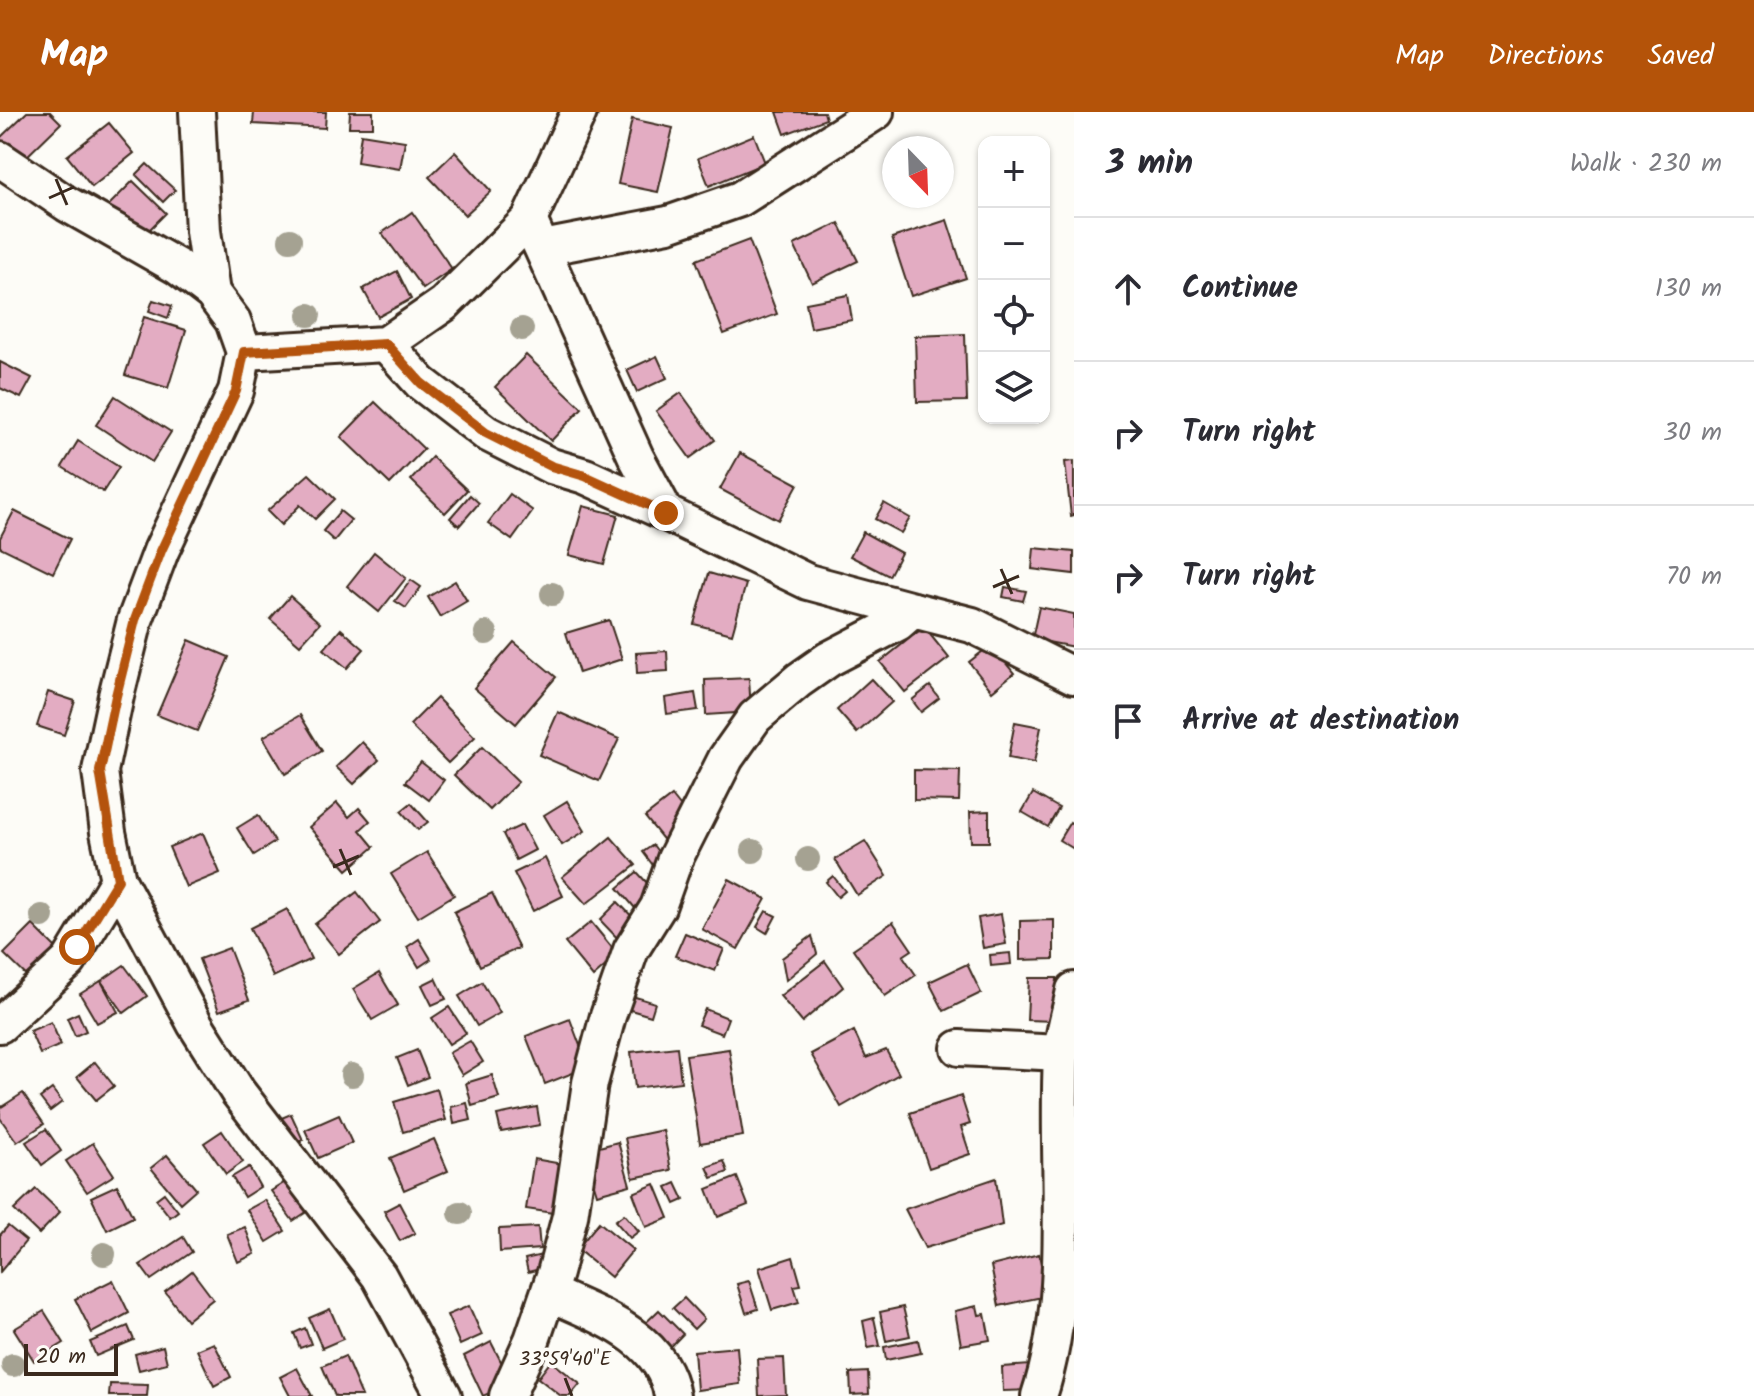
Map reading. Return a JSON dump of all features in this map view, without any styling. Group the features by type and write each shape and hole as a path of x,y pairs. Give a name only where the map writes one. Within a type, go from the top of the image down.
{"street":[{"path":"197,112 203,231 212,293"},
{"path":"579,112 536,234 626,435 666,513"},
{"path":"244,352 386,344 536,234 668,224 740,199 876,112"},
{"path":"0,159 67,204 178,267 212,293 233,321 244,352 236,391 161,551 135,620 100,771 118,880 195,1024 238,1092 379,1276 444,1396"},
{"path":"386,344 421,383 486,433 551,466 585,476 808,582 972,625 1074,676"},
{"path":"507,1396 549,1293 570,1216 590,1083 608,1016 631,950 658,907 678,851 726,758 755,717 799,680 829,659 883,632 913,610"},
{"path":"0,1025 69,961 118,880"},
{"path":"1039,1396 1052,1368 1067,1236 1060,1123 1061,1053 1074,990"},
{"path":"959,1048 1061,1053"},
{"path":"549,1293 622,1326 660,1365 670,1383 672,1396"}],"building":[{"path":"27,112 50,112 61,123 20,163 0,143 0,138"},
{"path":"254,112 326,112 325,128 253,124"},
{"path":"350,112 373,112 373,127 349,127"},
{"path":"777,112 824,112 826,119 785,134"},
{"path":"632,119 673,128 658,192 618,184"},
{"path":"109,123 134,153 92,187 67,156"},
{"path":"361,134 405,141 400,169 357,162"},
{"path":"754,135 765,163 709,186 698,158"},
{"path":"455,152 491,191 465,215 429,177"},
{"path":"147,164 175,190 163,202 136,175"},
{"path":"133,181 166,213 138,241 105,209"},
{"path":"412,212 452,269 423,289 382,233"},
{"path":"947,220 966,278 911,296 892,238"},
{"path":"839,223 858,261 812,283 794,245"},
{"path":"749,240 777,314 724,334 696,260"},
{"path":"397,271 411,299 378,317 363,289"},
{"path":"848,295 852,320 811,328 806,303"},
{"path":"153,300 172,306 168,318 149,311"},
{"path":"144,317 186,330 168,388 125,375"},
{"path":"965,334 967,401 917,402 915,336"},
{"path":"526,355 582,408 551,441 495,387"},
{"path":"657,356 667,378 637,392 627,370"},
{"path":"0,362 32,378 21,398 0,388"},
{"path":"681,393 715,440 690,458 656,411"},
{"path":"115,396 171,432 152,462 96,425"},
{"path":"375,402 424,449 390,484 341,437"},
{"path":"78,441 119,467 103,492 62,467"},
{"path":"740,453 798,484 778,520 720,489"},
{"path":"432,457 467,490 445,513 411,480"},
{"path":"1074,461 1074,515 1071,516 1065,462"},
{"path":"309,474 335,499 315,519 300,505 281,525 267,511"},
{"path":"510,494 533,511 512,540 488,523"},
{"path":"470,495 479,503 459,526 450,518"},
{"path":"884,503 910,518 901,533 875,519"},
{"path":"583,506 618,515 604,564 569,555"},
{"path":"14,511 70,539 53,573 0,547 0,538"},
{"path":"340,511 351,520 334,541 323,531"},
{"path":"863,532 901,553 889,576 850,556"},
{"path":"1034,548 1074,552 1074,574 1032,569"},
{"path":"374,552 406,578 379,612 347,586"},
{"path":"709,573 746,584 732,634 694,624"},
{"path":"411,580 421,587 406,608 395,601"},
{"path":"455,581 467,601 440,617 428,597"},
{"path":"1005,587 1026,591 1023,601 1003,597"},
{"path":"290,596 320,623 300,645 270,619"},
{"path":"1039,607 1074,614 1074,647 1032,639"},
{"path":"609,620 622,659 579,673 566,633"},
{"path":"924,627 949,658 905,692 880,662"},
{"path":"341,629 364,649 347,668 324,649"},
{"path":"189,640 229,657 197,731 157,715"},
{"path":"514,642 556,677 516,724 474,688"},
{"path":"991,645 1014,673 992,691 969,662"},
{"path":"667,651 668,671 637,673 636,653"},
{"path":"749,678 751,712 706,715 705,680"},
{"path":"871,679 892,702 857,733 837,710"},
{"path":"930,686 939,698 921,712 912,700"},
{"path":"48,692 75,701 64,735 37,726"},
{"path":"695,693 698,710 667,714 665,698"},
{"path":"437,698 475,737 448,763 410,725"},
{"path":"558,712 619,739 599,781 539,755"},
{"path":"300,715 322,751 285,774 263,737"},
{"path":"1015,722 1041,727 1034,763 1008,758"},
{"path":"362,742 379,760 354,784 336,767"},
{"path":"482,747 518,782 490,810 454,775"},
{"path":"421,762 444,780 429,800 405,782"},
{"path":"914,770 960,771 959,801 914,800"},
{"path":"1033,793 1059,808 1048,827 1022,812"},
{"path":"672,796 692,821 666,843 645,817"},
{"path":"567,801 585,831 562,845 544,815"},
{"path":"337,803 349,817 359,808 370,821 360,830 374,847 347,870 309,827"},
{"path":"411,803 428,822 418,830 401,811"},
{"path":"989,811 989,842 971,842 970,812"},
{"path":"258,815 275,842 254,855 237,828"},
{"path":"1070,822 1074,825 1074,849 1059,840"},
{"path":"522,825 535,850 516,860 503,834"},
{"path":"203,833 220,873 186,887 169,847"},
{"path":"611,837 636,865 586,904 562,877"},
{"path":"865,841 887,876 857,895 835,859"},
{"path":"653,845 665,861 655,868 643,852"},
{"path":"427,852 454,895 418,917 391,874"},
{"path":"545,858 563,896 533,911 514,873"},
{"path":"637,872 660,897 640,914 618,888"},
{"path":"833,876 845,891 838,897 826,882"},
{"path":"729,879 766,899 738,949 702,929"},
{"path":"357,892 380,922 339,954 315,924"},
{"path":"492,893 519,948 480,966 454,912"},
{"path":"618,902 640,925 622,943 600,920"},
{"path":"287,909 311,959 273,977 250,928"},
{"path":"766,911 776,916 767,933 757,927"},
{"path":"1001,914 1006,944 983,948 978,918"},
{"path":"1054,920 1054,959 1020,960 1020,921"},
{"path":"591,922 618,955 593,977 565,943"},
{"path":"893,922 912,950 903,956 916,975 885,996 853,949"},
{"path":"33,925 64,956 36,985 4,954"},
{"path":"685,933 724,949 715,971 675,956"},
{"path":"812,936 817,954 786,980 782,958"},
{"path":"419,939 431,959 419,967 407,947"},
{"path":"229,948 249,1000 219,1011 199,959"},
{"path":"1010,953 1011,964 991,966 990,955"},
{"path":"825,961 843,987 802,1022 780,996"},
{"path":"967,964 981,993 944,1011 929,982"},
{"path":"124,965 147,996 124,1013 101,981"},
{"path":"379,973 398,1005 372,1020 353,989"},
{"path":"436,978 446,999 432,1005 422,985"},
{"path":"1029,978 1057,978 1055,1021 1027,1020"},
{"path":"101,981 118,1012 97,1023 80,994"},
{"path":"482,982 500,1013 477,1026 459,996"},
{"path":"632,996 655,1003 651,1016 627,1009"},
{"path":"449,1007 466,1033 449,1044 432,1018"},
{"path":"705,1009 728,1018 722,1034 698,1025"},
{"path":"78,1013 86,1031 75,1036 67,1018"},
{"path":"570,1019 588,1067 545,1084 526,1036"},
{"path":"51,1022 61,1045 40,1054 30,1031"},
{"path":"854,1031 866,1058 886,1050 899,1074 841,1107 811,1054"},
{"path":"470,1041 483,1062 462,1075 449,1053"},
{"path":"677,1047 681,1082 635,1088 631,1052"},
{"path":"729,1049 743,1136 700,1143 686,1055"},
{"path":"417,1050 428,1077 408,1085 397,1058"},
{"path":"95,1062 114,1086 96,1100 77,1077"},
{"path":"492,1075 499,1098 472,1106 466,1083"},
{"path":"52,1089 62,1102 50,1111 40,1098"},
{"path":"437,1089 446,1120 403,1132 394,1102"},
{"path":"23,1093 44,1124 17,1142 0,1118 0,1108"},
{"path":"961,1096 970,1124 961,1127 970,1154 929,1168 910,1113"},
{"path":"467,1103 471,1120 454,1124 451,1107"},
{"path":"537,1107 540,1125 501,1132 497,1115"},
{"path":"291,1114 303,1140 291,1145 279,1119"},
{"path":"339,1115 352,1143 318,1158 305,1130"},
{"path":"46,1129 61,1151 42,1165 26,1142"},
{"path":"663,1130 671,1170 633,1178 625,1138"},
{"path":"222,1131 243,1162 226,1174 204,1143"},
{"path":"434,1139 448,1171 404,1190 390,1158"},
{"path":"618,1142 630,1185 597,1194 584,1151"},
{"path":"93,1143 114,1175 87,1192 66,1161"},
{"path":"167,1155 196,1189 180,1203 151,1168"},
{"path":"534,1159 568,1165 560,1214 526,1209"},
{"path":"724,1161 728,1172 712,1178 707,1167"},
{"path":"249,1167 260,1187 244,1197 232,1177"},
{"path":"737,1177 748,1205 718,1217 707,1189"},
{"path":"996,1178 1002,1225 925,1248 905,1209"},
{"path":"287,1181 308,1211 293,1221 271,1191"},
{"path":"676,1183 684,1200 675,1204 667,1187"},
{"path":"655,1184 669,1218 646,1227 633,1193"},
{"path":"117,1185 133,1217 107,1230 91,1197"},
{"path":"36,1189 60,1212 39,1234 14,1210"},
{"path":"164,1193 178,1211 170,1217 156,1199"},
{"path":"265,1200 285,1231 267,1242 247,1210"},
{"path":"399,1203 415,1233 400,1241 384,1211"},
{"path":"624,1214 639,1231 630,1238 615,1221"},
{"path":"599,1222 633,1250 611,1277 577,1249"},
{"path":"8,1226 26,1241 0,1272 0,1235"},
{"path":"245,1227 255,1254 238,1262 227,1234"},
{"path":"538,1227 540,1249 500,1252 499,1229"},
{"path":"183,1237 192,1252 151,1280 140,1265"},
{"path":"1039,1254 1047,1296 999,1306 991,1266"},
{"path":"542,1255 544,1268 528,1272 525,1259"},
{"path":"793,1257 801,1285 794,1286 799,1302 772,1310 759,1268"},
{"path":"192,1271 213,1299 187,1320 165,1292"},
{"path":"113,1280 129,1313 92,1333 75,1299"},
{"path":"749,1281 758,1309 746,1313 737,1284"},
{"path":"684,1298 704,1319 694,1329 673,1308"},
{"path":"469,1306 482,1335 460,1345 447,1315"},
{"path":"977,1306 979,1315 985,1314 990,1340 961,1345 955,1311"},
{"path":"903,1307 910,1336 886,1341 880,1312"},
{"path":"330,1309 343,1339 322,1348 309,1318"},
{"path":"659,1310 683,1334 660,1358 636,1332"},
{"path":"44,1311 64,1343 34,1361 14,1329"},
{"path":"874,1318 880,1346 868,1348 863,1321"},
{"path":"128,1326 134,1340 96,1356 90,1342"},
{"path":"305,1328 311,1344 300,1348 294,1333"},
{"path":"918,1340 921,1353 886,1360 884,1347"},
{"path":"491,1342 512,1383 483,1396 464,1356"},
{"path":"214,1343 231,1377 214,1386 197,1350"},
{"path":"163,1346 167,1363 139,1370 135,1354"},
{"path":"737,1347 740,1384 697,1390 694,1351"},
{"path":"345,1356 362,1396 335,1396 322,1366"},
{"path":"784,1358 786,1395 759,1396 757,1359"},
{"path":"551,1361 580,1384 570,1396 561,1396 538,1378"},
{"path":"1030,1365 1031,1390 1003,1391 1002,1367"},
{"path":"297,1368 312,1396 290,1396 280,1377"},
{"path":"868,1372 869,1394 851,1395 850,1373"},
{"path":"110,1384 148,1385 147,1396 109,1396"}],"route":[{"path":"77,947 118,880 100,771 135,620 161,551 236,391 244,352 386,344 421,383 486,433 551,466 585,476 666,513"}]}
